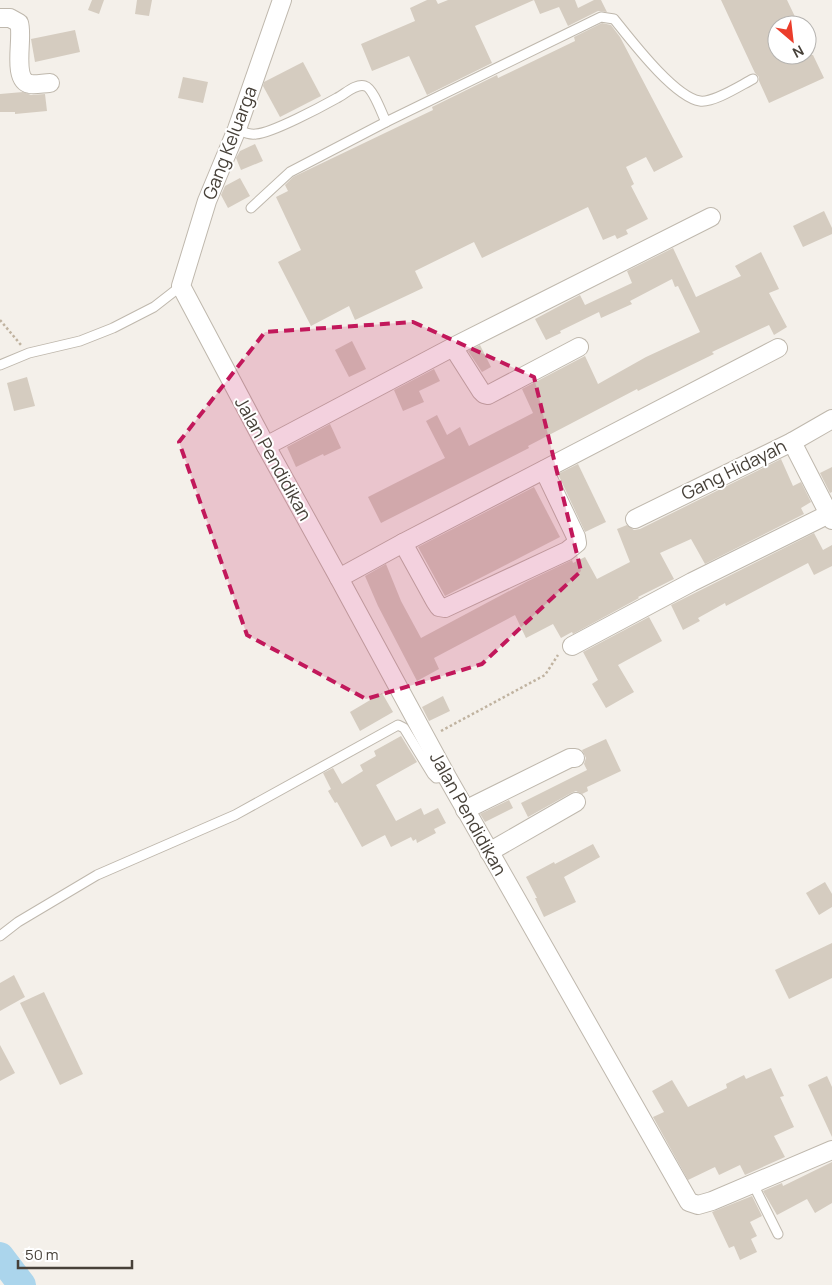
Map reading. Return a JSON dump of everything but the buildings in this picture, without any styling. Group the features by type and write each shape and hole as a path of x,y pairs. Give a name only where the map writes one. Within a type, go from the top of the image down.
{"street":[{"name":"Gang Keluarga","path":"181,286 207,201 237,129 282,0"},
{"path":"0,18 10,18 19,22 21,29 19,72 23,80 30,84 50,83"},
{"path":"266,446 453,347 711,217"},
{"name":"Jalan Pendidikan","path":"181,286 266,446 465,810 689,1202 698,1205 712,1202 832,1150"},
{"path":"453,347 481,391 488,395 579,347"},
{"path":"339,578 778,348"},
{"name":"Gang Hidayah","path":"635,519 792,442 832,420"},
{"path":"572,646 692,582 830,517 792,442"},
{"path":"403,543 435,601 439,607 446,608 568,551 577,543 576,537 544,470"},
{"path":"465,810 570,758 574,758"},
{"path":"489,852 576,802"}],"lane":[{"path":"251,208 290,172 386,122 601,17 614,19 648,60 686,96 701,102 716,98 753,79"},
{"path":"237,129 248,134 258,134 272,130 336,99 358,86 365,86 371,89 386,122"},
{"path":"0,365 29,353 80,341 113,328 154,307 181,286"},
{"path":"0,936 18,922 97,875 235,814 398,725 404,728 432,774 436,778 447,777"},
{"path":"753,1184 778,1234"}],"path":[{"path":"0,320 29,353"},
{"path":"426,739 545,674 556,656 572,646"}],"highlighted area":[{"path":"413,322 534,377 581,571 482,664 366,699 247,635 179,442 265,332"}],"waterway":[{"path":"0,1256 22,1285"}]}
